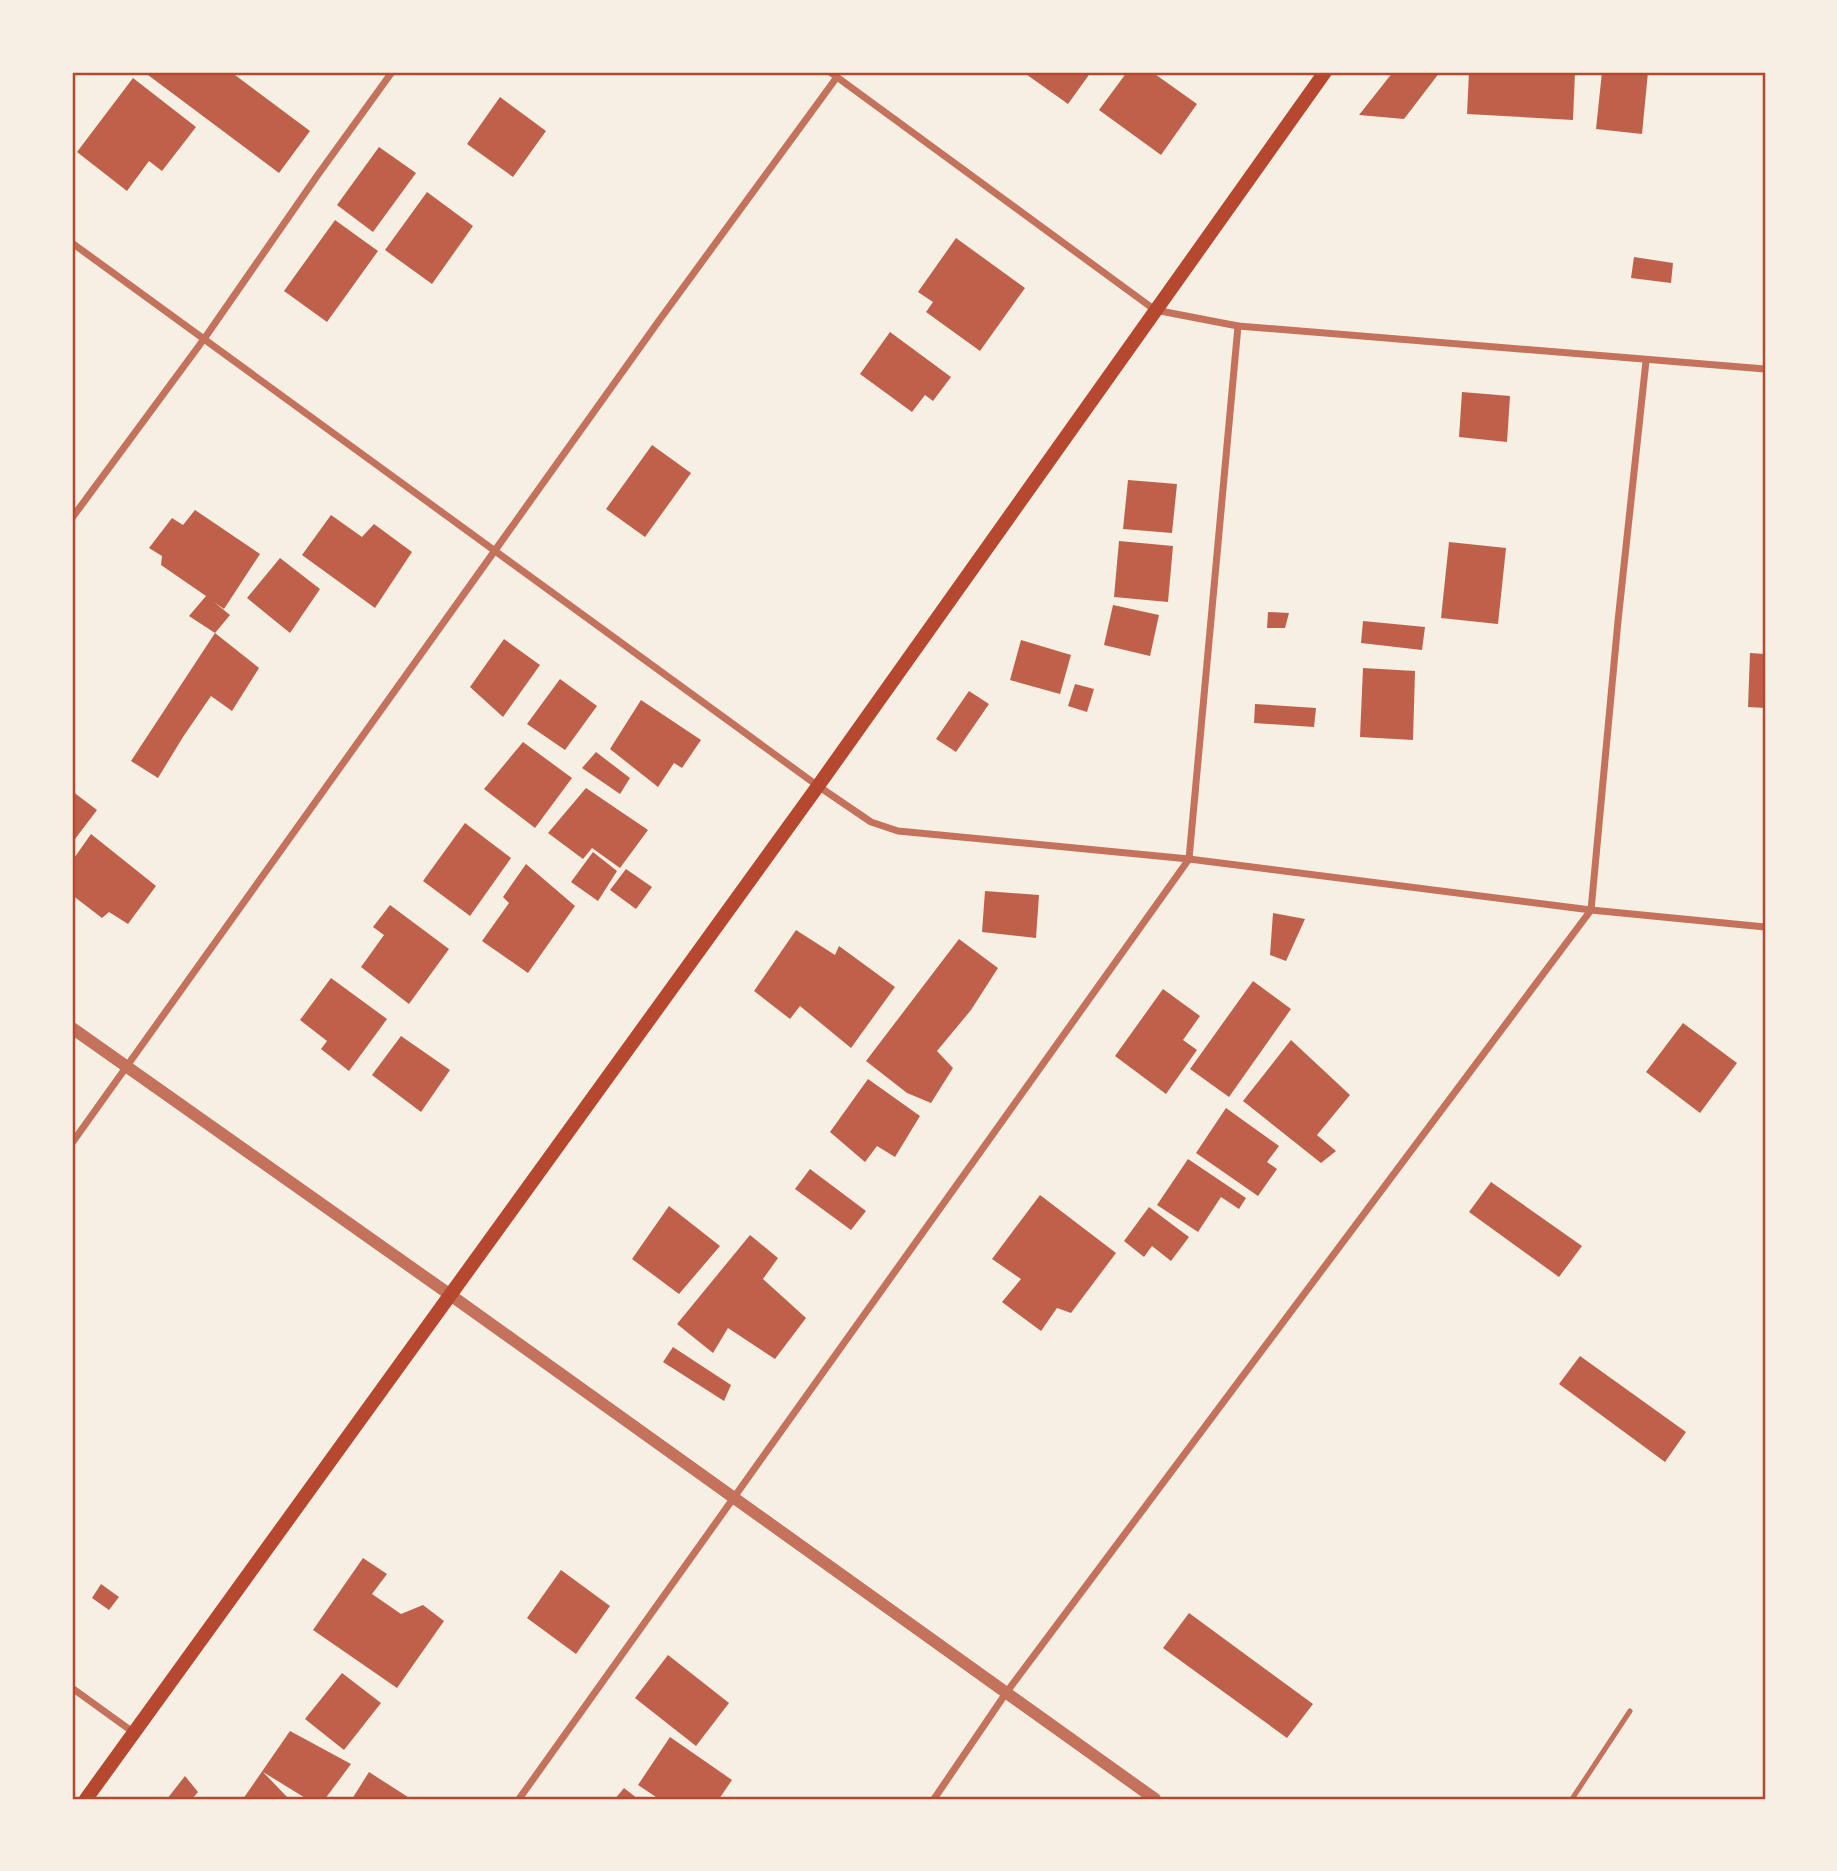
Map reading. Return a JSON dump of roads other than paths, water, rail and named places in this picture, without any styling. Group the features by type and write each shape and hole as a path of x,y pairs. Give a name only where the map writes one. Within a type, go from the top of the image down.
{"main road":[{"path":"86,1799 818,786 1325,72"}],"street":[{"path":"72,518 204,339 392,72"},
{"path":"830,72 1155,310 1238,326 1765,369"},
{"path":"72,1143 658,322 837,78"},
{"path":"72,243 818,786 872,822 898,831 1189,859 1591,910 1765,927"},
{"path":"519,1799 1189,859 1238,326"},
{"path":"934,1799 1006,1693 1591,910 1646,361"},
{"path":"72,1028 1155,1799"},
{"path":"72,1688 133,1732"}],"lane":[{"path":"1572,1799 1630,1711"}]}
